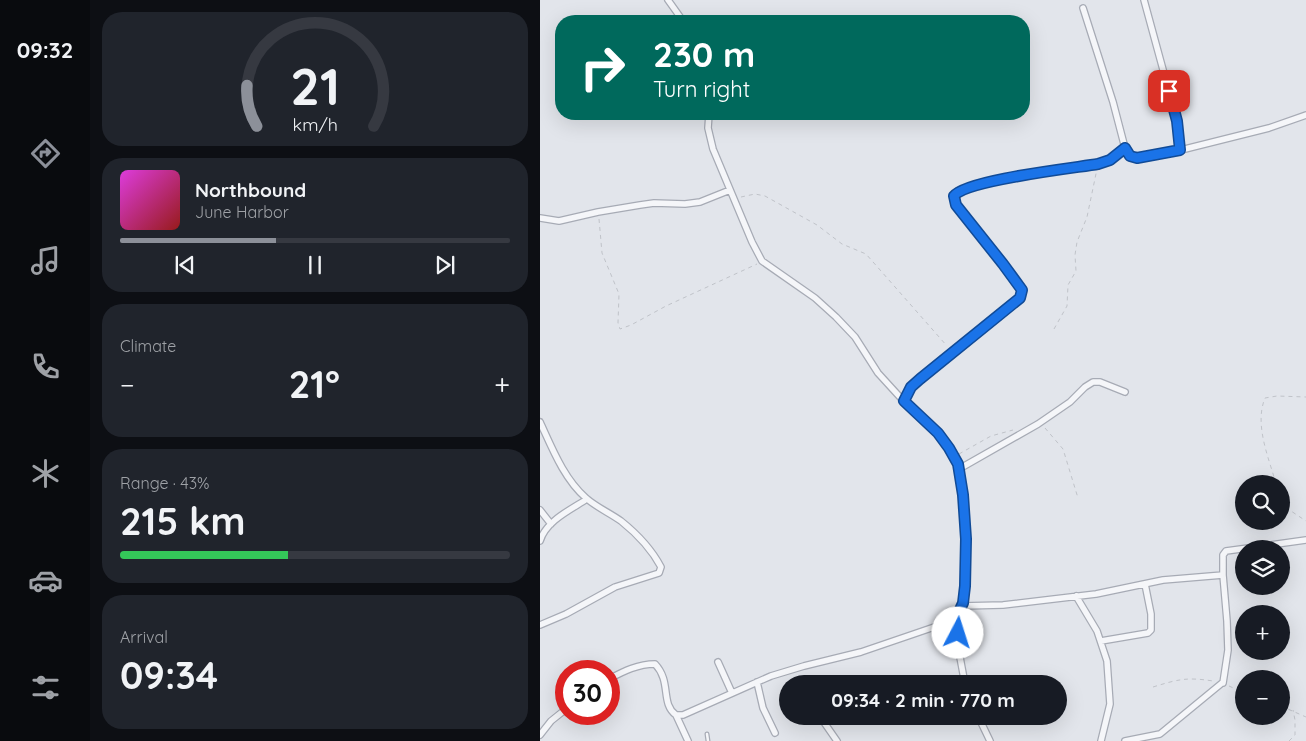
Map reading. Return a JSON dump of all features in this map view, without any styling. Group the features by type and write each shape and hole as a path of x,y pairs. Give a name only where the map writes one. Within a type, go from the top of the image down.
{"street":[{"path":"668,0 679,15"},
{"path":"1144,0 1177,121 1180,150"},
{"path":"1083,8 1113,102 1125,148 1130,156 1137,158 1180,150 1269,128 1306,116"},
{"path":"676,715 683,715 732,692 804,666 861,652 946,624 958,614 962,606 965,586 966,539 963,495 959,469 954,457 938,433 878,373 855,338 836,317 798,285 762,261 714,149 708,128 709,120"},
{"path":"904,401 910,389 934,366 1020,298 1022,294 1022,290 1013,277 956,205 954,196 957,191 1015,176 1098,164 1110,160 1125,148"},
{"path":"540,218 559,221 598,212 654,203 700,202 730,190"},
{"path":"959,469 1038,424 1070,402 1093,382 1100,382 1126,392"},
{"path":"891,388 910,389"},
{"path":"540,422 560,464 578,490 587,499 621,521 638,536 661,567 659,573 615,587 566,614 540,625"},
{"path":"540,541 542,534 550,524 587,499"},
{"path":"540,510 550,524"},
{"path":"1125,741 1160,734 1223,683 1228,650 1228,621 1223,575 1223,555 1226,551 1306,540"},
{"path":"962,606 1003,605 1096,594 1163,580 1223,575"},
{"path":"1101,641 1148,633 1151,630 1151,614 1145,584"},
{"path":"1076,596 1097,630 1107,662 1110,704 1101,741"},
{"path":"958,614 959,652 963,675"},
{"path":"718,662 732,692"},
{"path":"620,672 643,664 655,664 662,671 668,704 676,715 688,741"},
{"path":"757,682 763,708 775,733"},
{"path":"540,735 555,719"},
{"path":"826,725 837,741"},
{"path":"982,725 990,741"}],"lane":[{"path":"707,734 708,741"}],"path":[{"path":"1054,328 1067,306 1068,285 1076,271 1075,255 1077,242 1087,217 1098,164"},
{"path":"734,199 755,194 765,196 817,225 842,244 866,254 952,352"},
{"path":"598,212 602,253 619,294 618,323 620,329 631,326 666,306 762,261"},
{"path":"1274,475 1264,440 1261,416 1262,404 1265,398 1277,396 1306,397"},
{"path":"1038,424 1046,429 1062,449 1078,498"},
{"path":"954,457 991,436 1016,430"},
{"path":"1290,510 1306,521"},
{"path":"1154,687 1178,679 1192,678 1223,683 1235,689"},
{"path":"1290,709 1306,717"},
{"path":"1289,741 1295,734 1293,710"}],"route":[{"path":"958,633 958,614 963,603 965,586 966,539 963,495 958,464 938,433 904,401 911,387 934,366 1020,298 1022,290 965,218 956,205 954,196 957,191 969,186 1015,176 1098,164 1110,160 1125,148 1130,156 1137,158 1180,150 1177,121 1169,91"}]}
